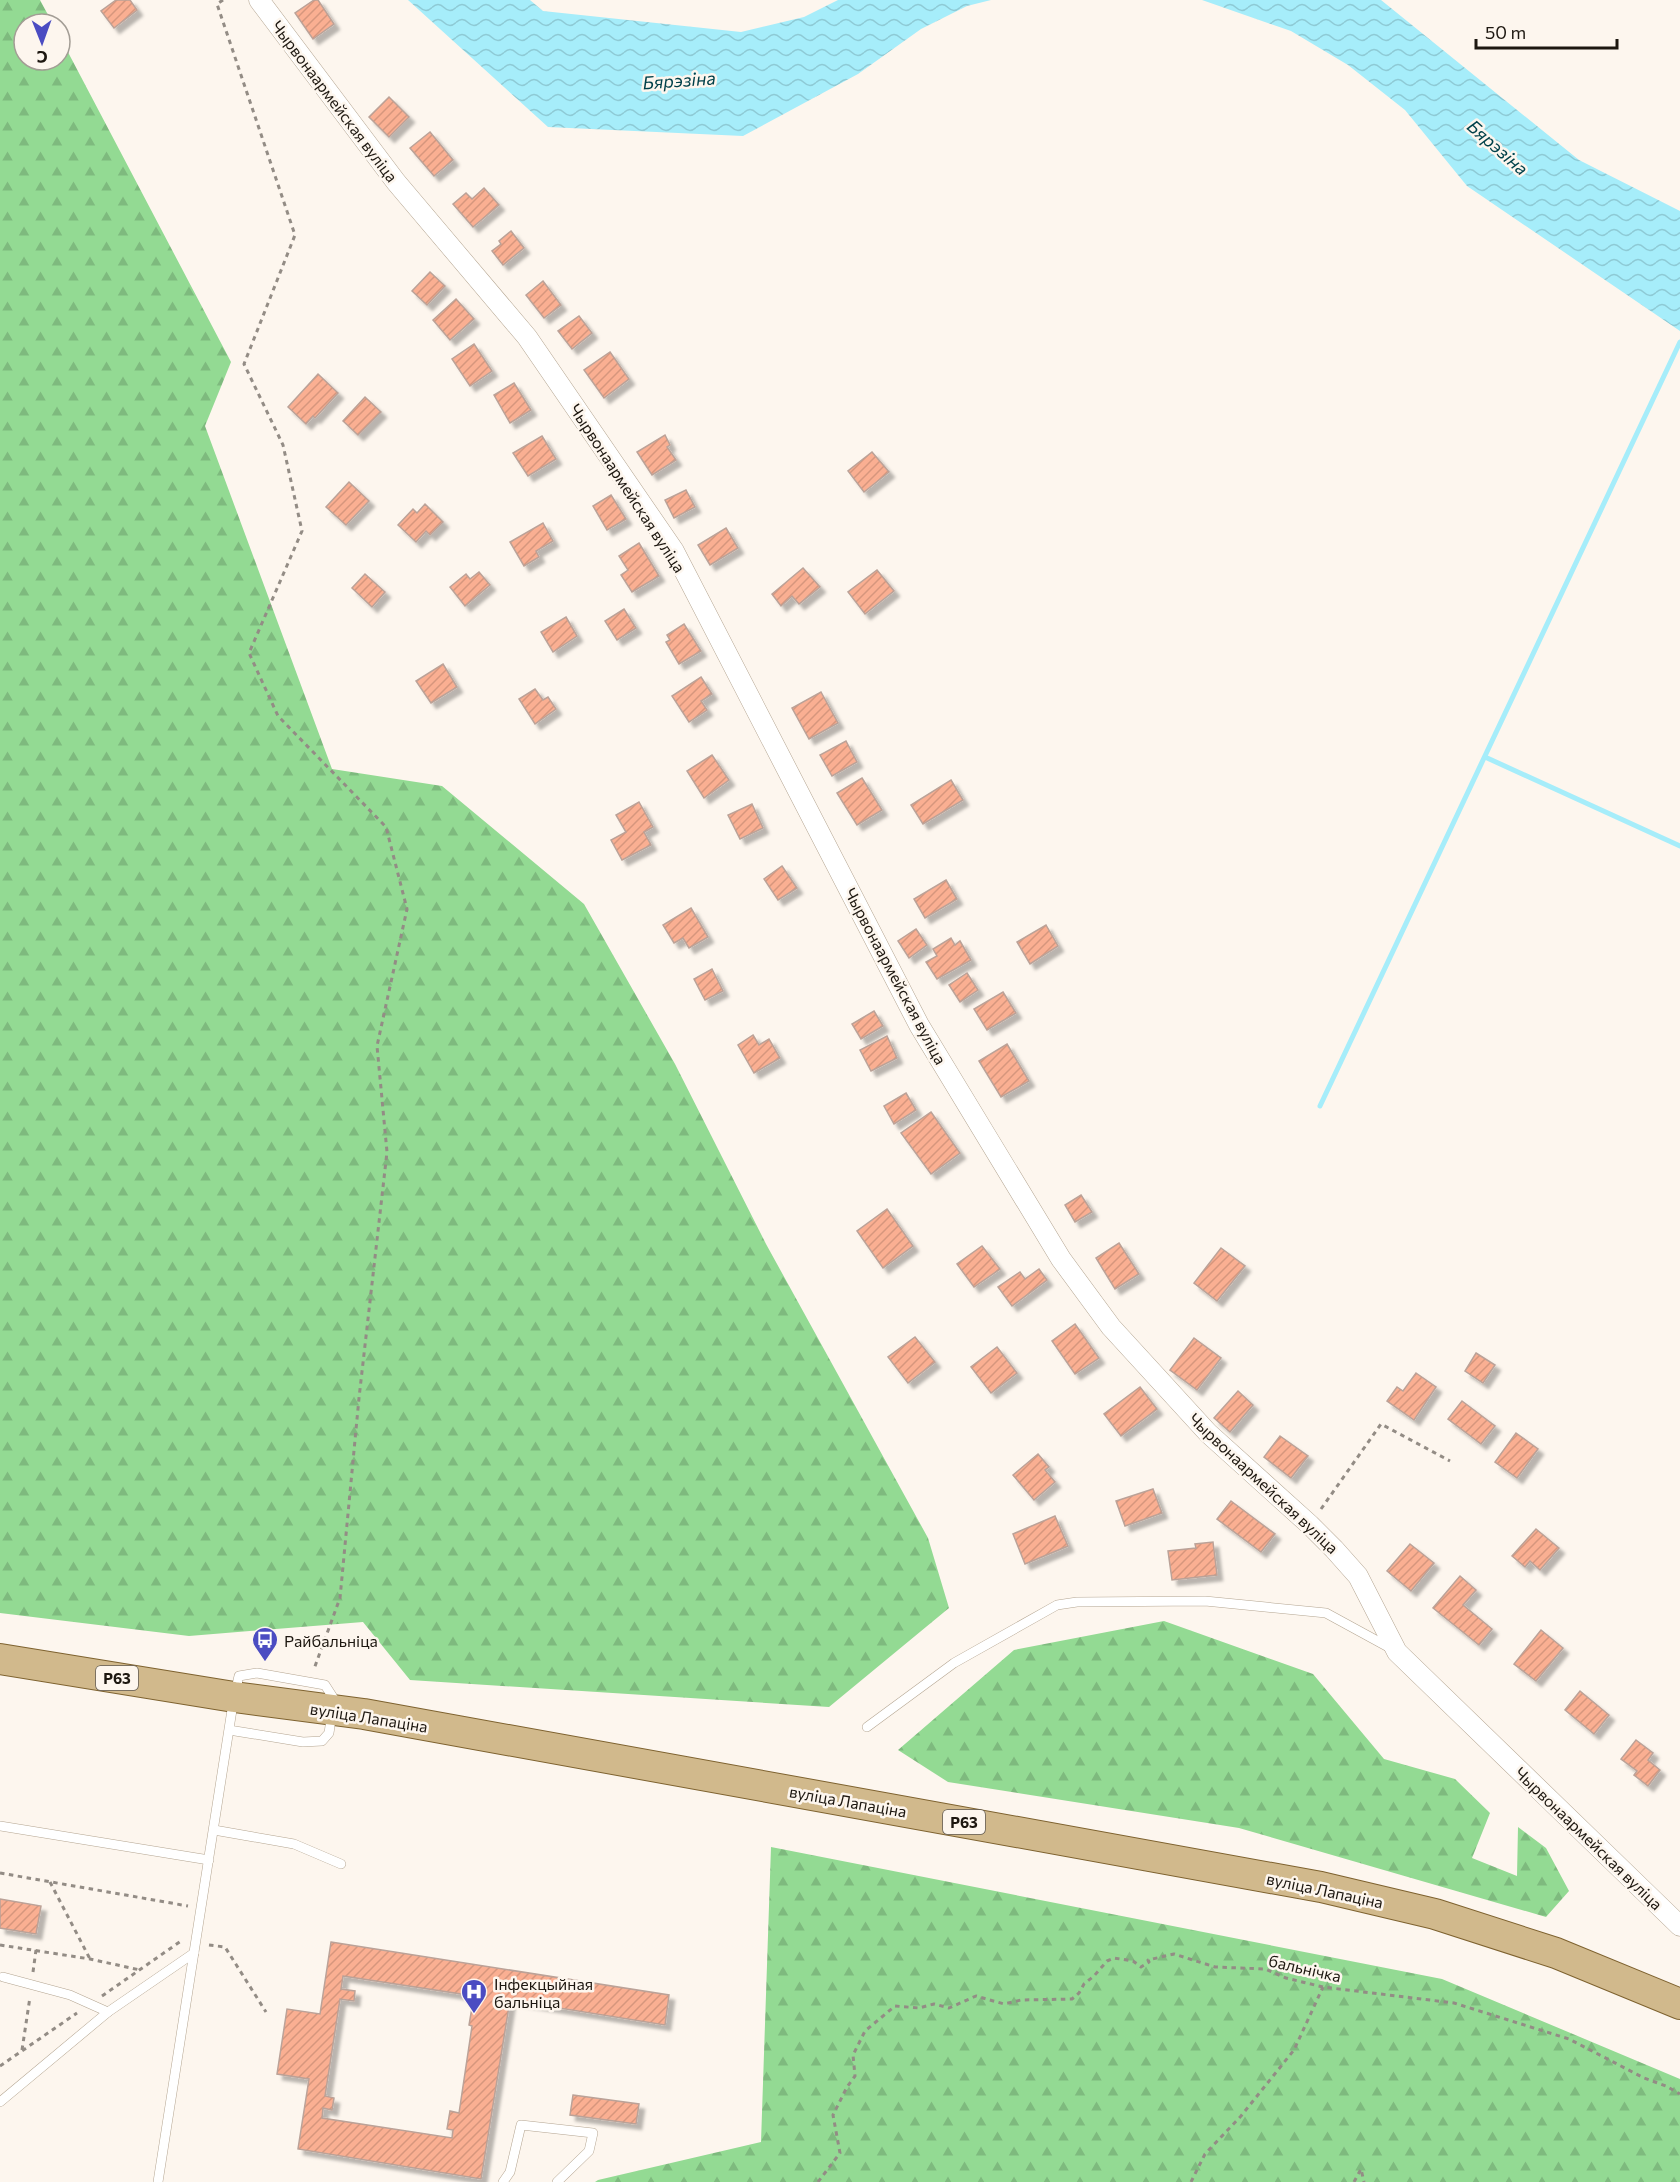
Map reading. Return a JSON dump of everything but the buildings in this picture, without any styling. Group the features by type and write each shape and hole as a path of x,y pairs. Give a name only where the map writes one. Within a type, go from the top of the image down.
{"main road":[{"name":"вуліца Лапаціна","path":"0,1659 234,1697 332,1710 1322,1887 1435,1914 1556,1953 1680,2004"}],"street":[{"name":"Чырвонаармейская вуліца","path":"259,0 396,182 527,337 674,551 919,1025 1061,1259 1111,1327 1208,1433 1310,1525 1359,1576 1397,1652 1680,1926"}],"lane":[{"path":"867,1727 954,1663 1057,1605 1077,1602 1205,1601 1326,1613 1397,1652"},
{"path":"158,2182 234,1697 239,1676 257,1672 325,1685 334,1699 329,1733 322,1740 303,1742 229,1730"},
{"path":"0,1826 209,1860"},
{"path":"214,1830 294,1844 340,1864"},
{"path":"0,2102 108,2012 195,1948"},
{"path":"3,1977 70,1995 108,2012"},
{"path":"503,2182 510,2172 521,2125 593,2133 589,2151 557,2182"}],"path":[{"path":"223,0 217,4 295,235 244,364 283,445 302,531 249,652 278,716 386,827 407,909 377,1046 387,1152 359,1398 340,1599 309,1682"},
{"path":"1310,1525 1381,1424 1450,1461"},
{"path":"0,1873 189,1906 191,1897"},
{"path":"50,1882 90,1959"},
{"path":"0,2066 184,1939 195,1948 225,1947 266,2012"},
{"path":"0,1944 140,1970"},
{"path":"22,2051 36,1950"},
{"name":"бальнічка","path":"818,2182 840,2154 833,2115 855,2076 853,2055 866,2031 894,2006 919,2008 934,2004 949,2008 976,1996 1004,2004 1021,2000 1072,1999 1107,1961 1114,1958 1133,1961 1141,1967 1149,1962 1148,1960 1174,1954 1215,1967 1265,1969 1286,1978 1323,1987 1454,2003 1569,2039 1680,2094"},
{"path":"1191,2182 1205,2154 1241,2116 1294,2050 1323,1987"},
{"path":"1354,2182 1361,2169 1364,2182"}],"green space":[{"path":"0,0 40,0 46,12 12,12 12,72 72,72 72,60 231,362 205,426 332,769 442,786 584,904 675,1064 766,1244 928,1538 949,1608 829,1707 410,1680 363,1622 189,1636 0,1613"},
{"path":"1164,1621 1313,1674 1384,1759 1455,1779 1490,1813 1472,1858 1517,1876 1518,1827 1546,1848 1569,1891 1546,1917 1239,1828 948,1782 898,1750 1014,1650"},
{"path":"771,1847 1442,1979 1680,2079 1680,2182 595,2182 761,2142"}],"water":[{"name":"Бярэзіна","path":"408,0 530,0 543,11 741,32 804,17 838,0 991,0 967,6 921,29 858,74 743,136 548,127"},
{"name":"Бярэзіна","path":"1202,0 1381,0 1579,160 1680,211 1680,331 1467,186 1405,110 1348,65 1291,31"}],"waterway":[{"path":"1320,1106 1680,342"},
{"path":"1485,757 1680,846"}],"place":[{"name":"Райбальніца","path":"265,1663"},
{"name":"Інфекцыйная бальніца","path":"474,2015"}]}
